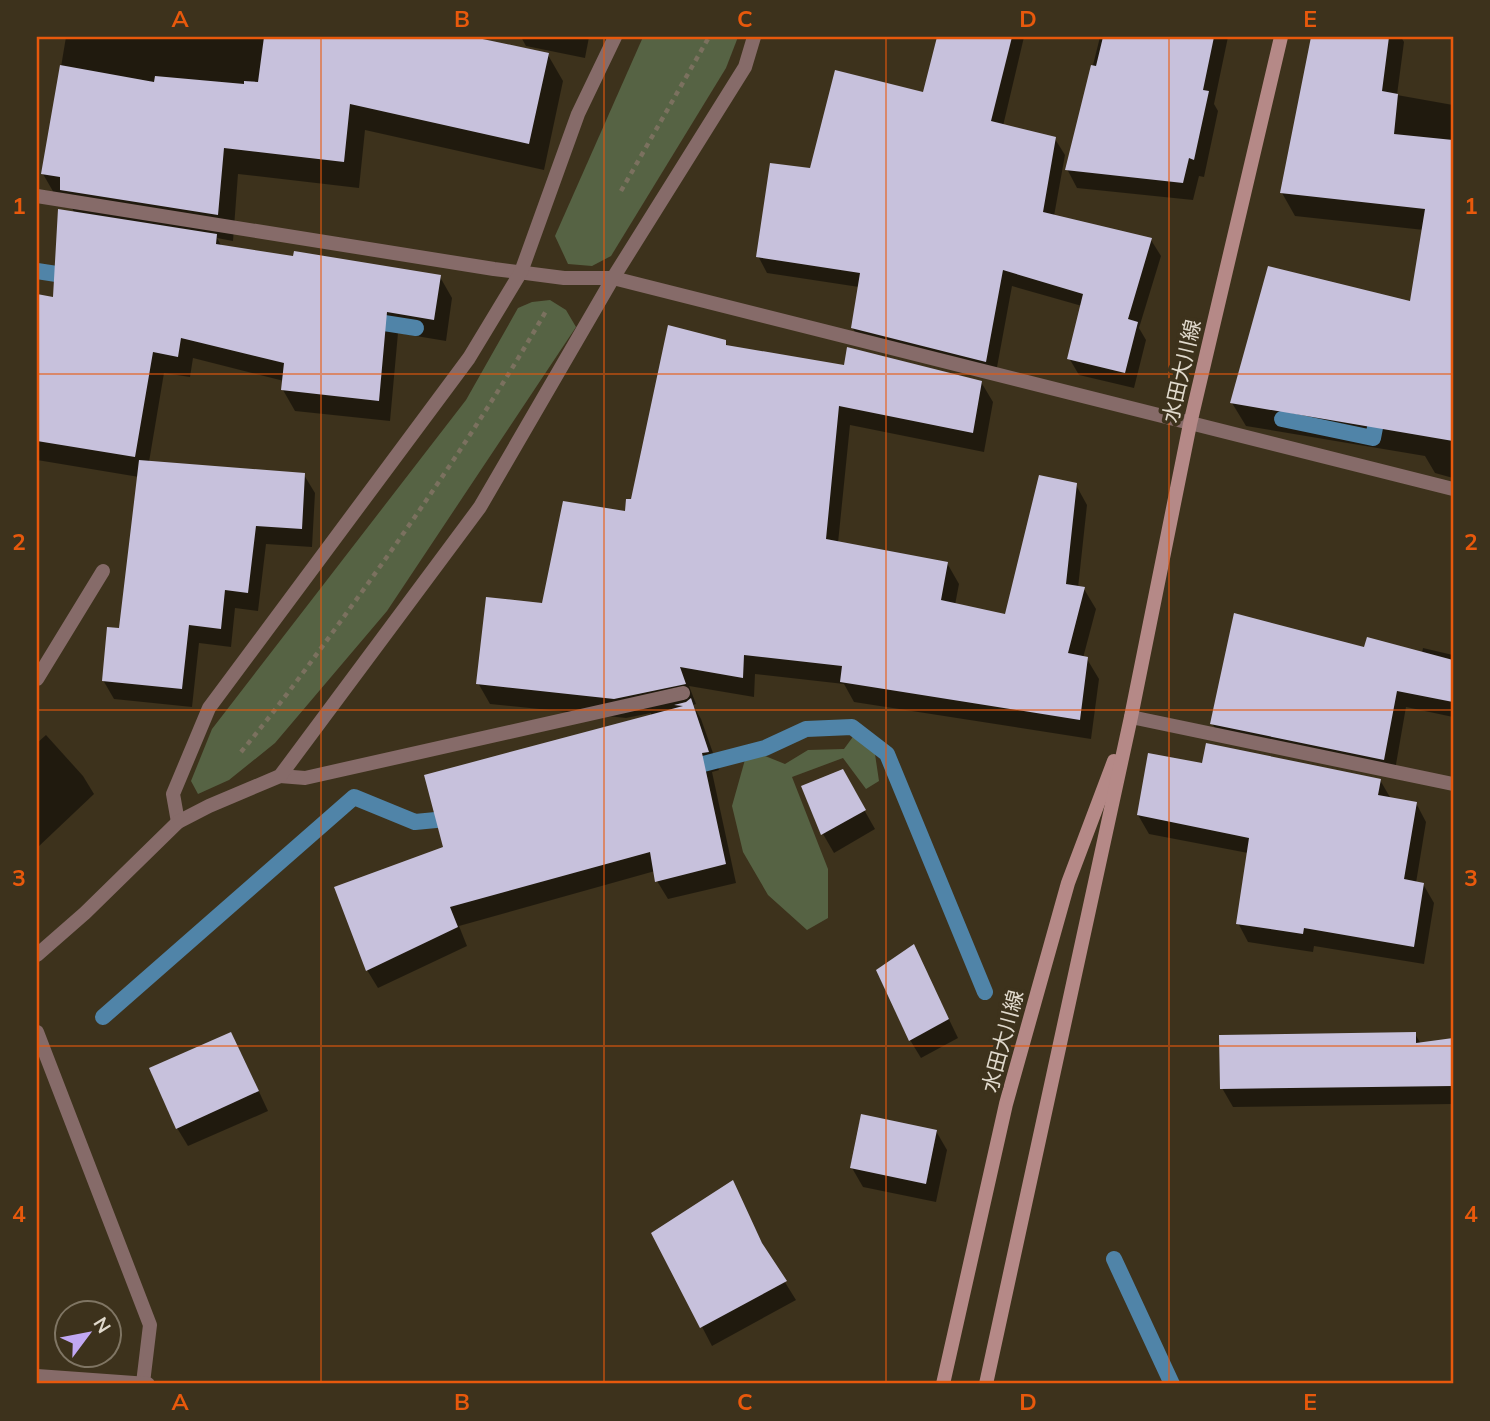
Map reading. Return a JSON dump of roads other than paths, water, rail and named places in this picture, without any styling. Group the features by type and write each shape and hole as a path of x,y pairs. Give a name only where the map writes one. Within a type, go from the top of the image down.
{"main road":[{"name":"水田大川線","path":"986,1384 1131,718 1190,424 1281,37"},
{"name":"水田大川線","path":"943,1384 1006,1104 1064,896 1131,718"}],"street":[{"path":"178,822 173,794 209,708 469,358 521,272 578,114 615,37"},
{"path":"280,776 480,507 613,278 744,67 754,37"},
{"path":"37,196 521,272 564,278 613,278 1453,489"},
{"path":"37,679 103,571"},
{"path":"37,955 85,913 178,822 280,776 305,778 682,693"},
{"path":"1131,718 1453,784"},
{"path":"37,1032 150,1325 143,1383"},
{"path":"37,1376 148,1384"}],"waterway":[{"path":"37,271 76,277"},
{"path":"365,320 416,328"},
{"path":"1282,419 1373,438 1379,407"},
{"path":"684,769 765,748 806,729 852,727 887,754 985,992"},
{"path":"103,1017 354,797 415,822 457,818"},
{"path":"1114,1259 1172,1384"}]}
